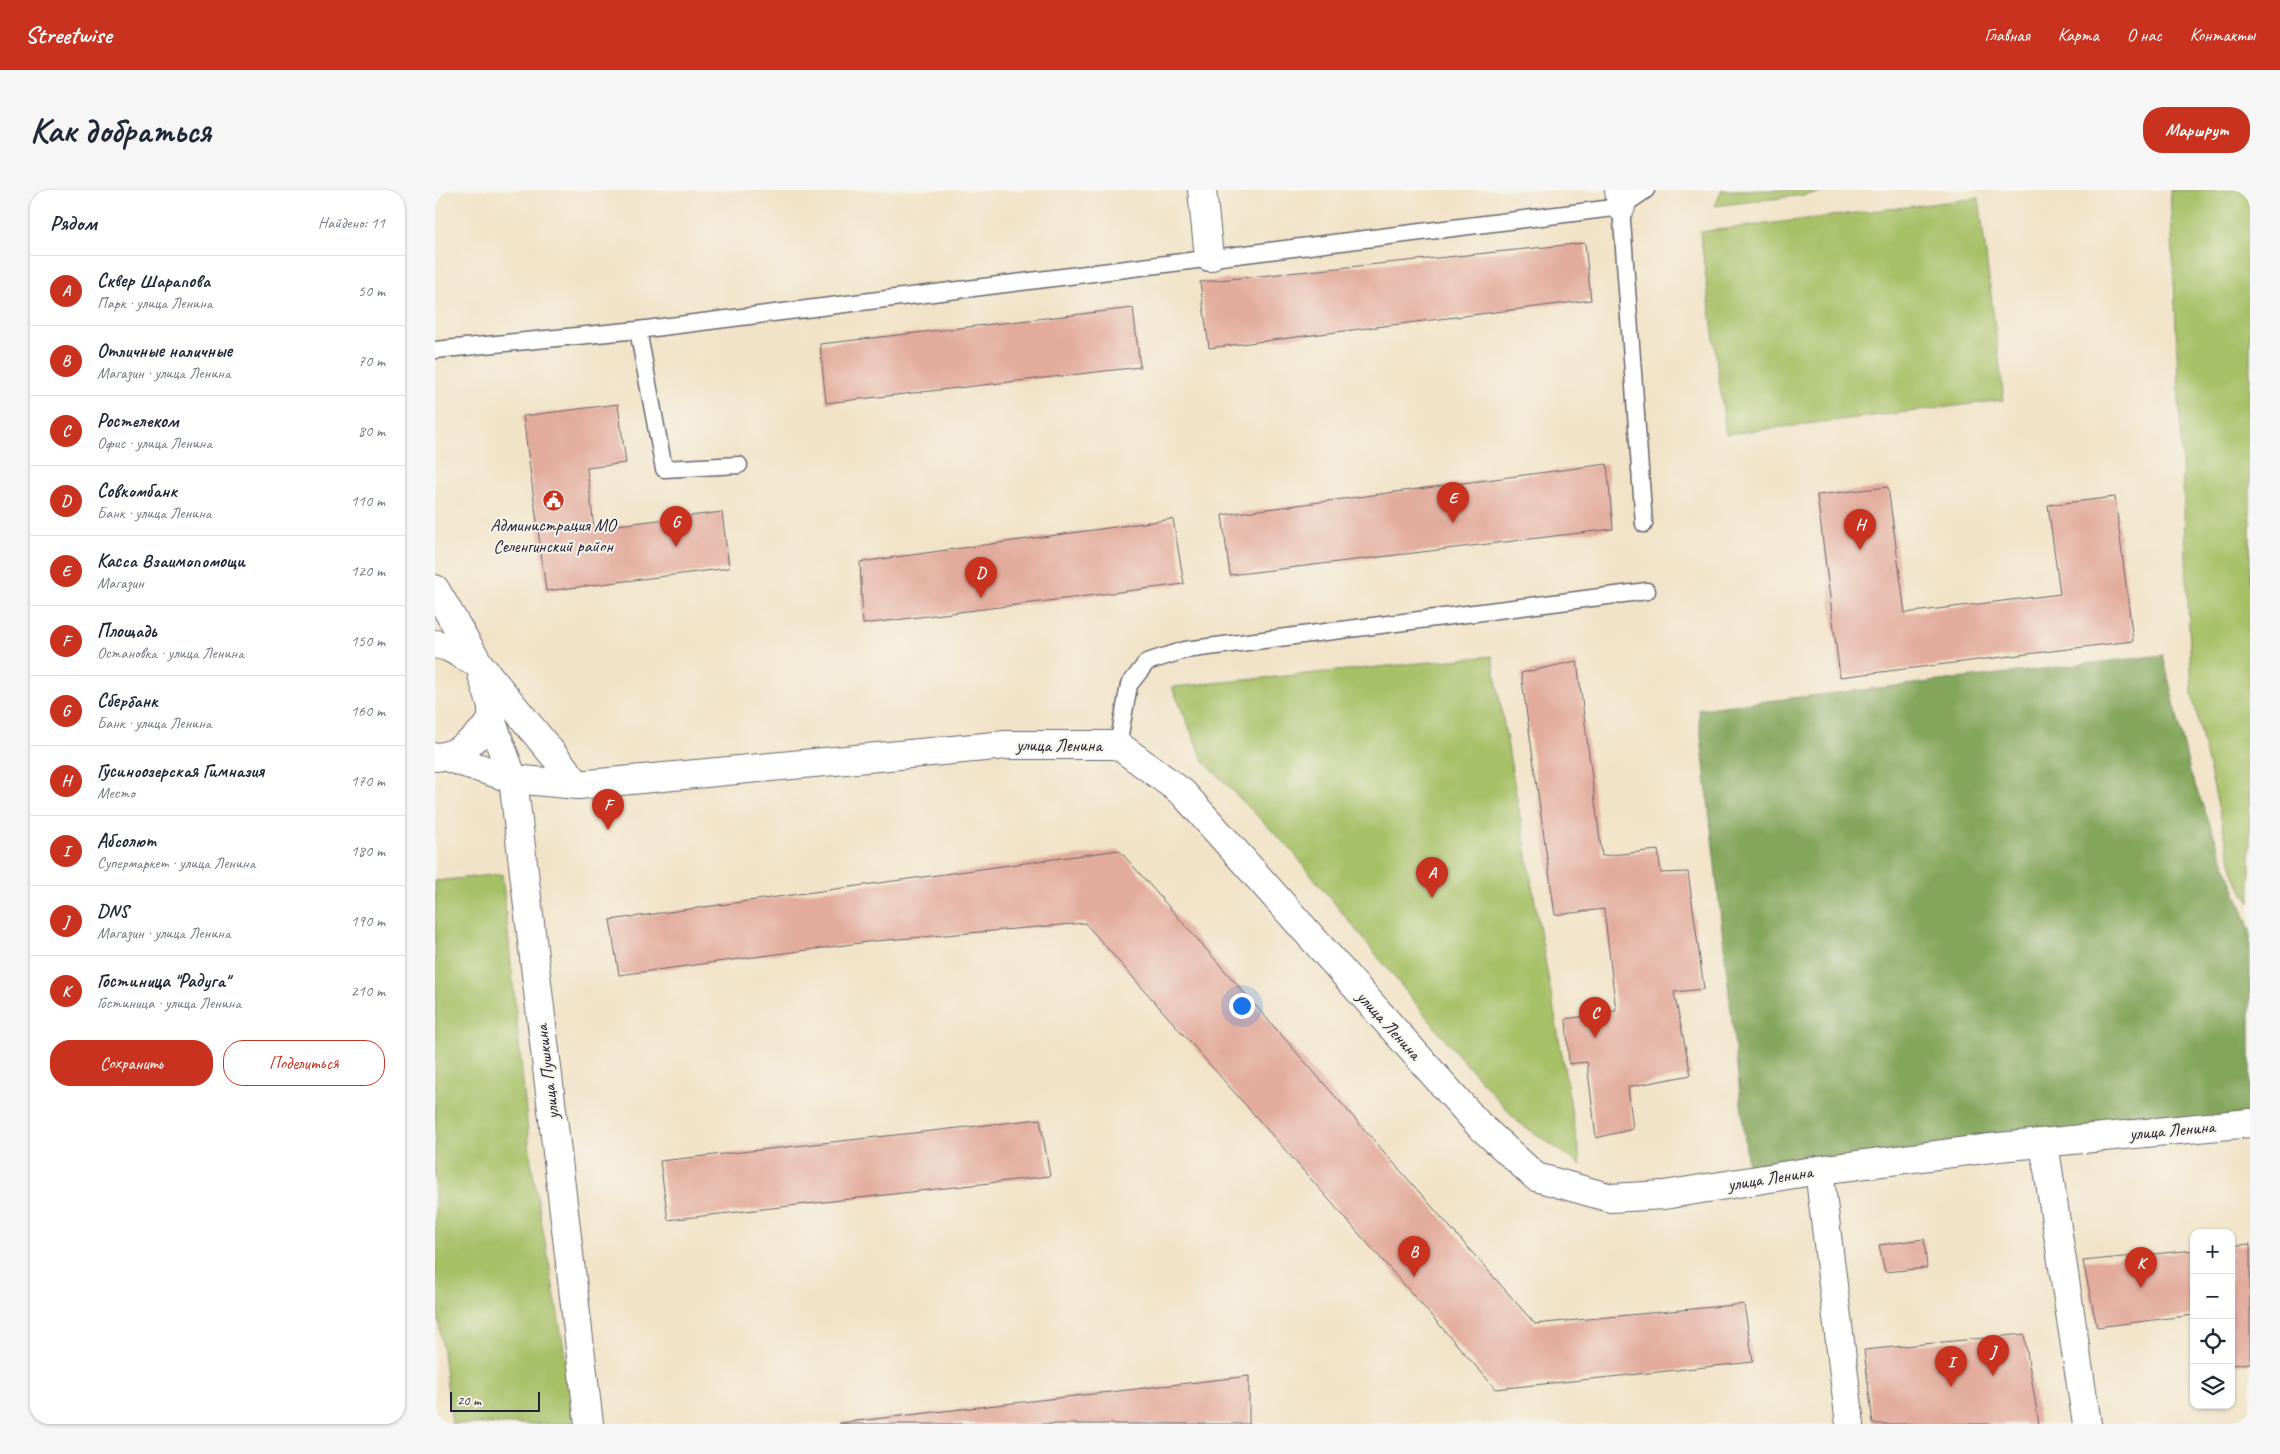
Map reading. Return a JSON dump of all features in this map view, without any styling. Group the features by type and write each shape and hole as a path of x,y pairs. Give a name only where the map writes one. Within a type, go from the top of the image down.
{"street":[{"path":"1202,190 1209,257"},
{"path":"435,589 479,664 578,785"},
{"path":"435,644 448,647 479,664"},
{"name":"улица Пушкина","path":"479,664 492,706 491,722 513,779 589,1424"},
{"path":"440,757 466,747 491,722"},
{"name":"улица Ленина","path":"440,757 513,779 578,785 1006,745 1118,745 1183,793 1479,1125 1537,1177 1611,1198 1664,1195 1819,1170 2044,1142 2250,1123"},
{"path":"2044,1142 2087,1424"},
{"path":"1819,1170 1850,1424"}],"lane":[{"path":"435,350 638,330 1209,257 1620,198 1646,190"},
{"path":"1620,198 1644,524"},
{"path":"638,330 664,469 739,465"},
{"path":"1118,745 1129,685 1147,662 1185,650 1647,592"}],"green space":[{"path":"1722,190 1843,190 1715,206"},
{"path":"2170,190 2250,190 2250,903 2235,878 2192,695"},
{"path":"1979,198 2004,400 1726,434 1700,232"},
{"path":"2163,655 2190,772 2250,930 2250,1124 1748,1168 1698,709"},
{"path":"1492,656 1581,1165 1517,1121 1447,1042 1292,851 1204,762 1172,687"},
{"path":"502,874 531,1162 565,1354 573,1424 452,1424 435,1290 435,881"}],"building":[{"path":"1585,243 1591,300 1209,348 1200,282"},
{"path":"1133,308 1140,367 826,403 820,344"},
{"path":"618,404 626,463 587,468 594,528 722,512 729,568 546,591 523,416"},
{"path":"1607,464 1613,529 1230,575 1222,515"},
{"path":"1888,487 1905,613 2060,594 2048,505 2115,497 2133,641 1840,677 1817,495"},
{"path":"1173,519 1184,584 863,624 860,562"},
{"path":"1577,661 1602,856 1658,850 1661,873 1688,872 1704,989 1674,992 1691,1075 1628,1087 1633,1129 1596,1138 1587,1062 1569,1064 1566,1019 1616,1011 1604,909 1555,915 1521,673"},
{"path":"1119,850 1535,1324 1744,1304 1753,1362 1496,1389 1085,923 875,941 619,975 610,920"},
{"path":"1040,1119 1050,1176 668,1220 660,1161"},
{"path":"1924,1239 1927,1268 1885,1272 1879,1245"},
{"path":"2250,1244 2250,1363 2235,1365 2235,1274 2235,1246"},
{"path":"2190,1250 2190,1315 2097,1327 2083,1261"},
{"path":"2024,1334 2039,1424 1873,1424 1864,1350"},
{"path":"1249,1376 1249,1424 840,1424 840,1423"}],"place":[{"name":"Администрация МО Селенгинский район","path":"553,500"},
{"name":"Касса Взаимопомощи","path":"1453,523"},
{"name":"Сбербанк","path":"676,547"},
{"name":"Гусиноозерская Гимназия","path":"1860,550"},
{"name":"Совкомбанк","path":"981,598"},
{"name":"Площадь","path":"608,830"},
{"name":"Сквер Шарапова","path":"1432,898"},
{"name":"Ростелеком","path":"1595,1038"},
{"name":"Отличные наличные","path":"1414,1277"},
{"name":"Гостиница \"Радуга\"","path":"2141,1288"},
{"name":"DNS","path":"1993,1376"},
{"name":"Абсолют","path":"1951,1387"}]}
